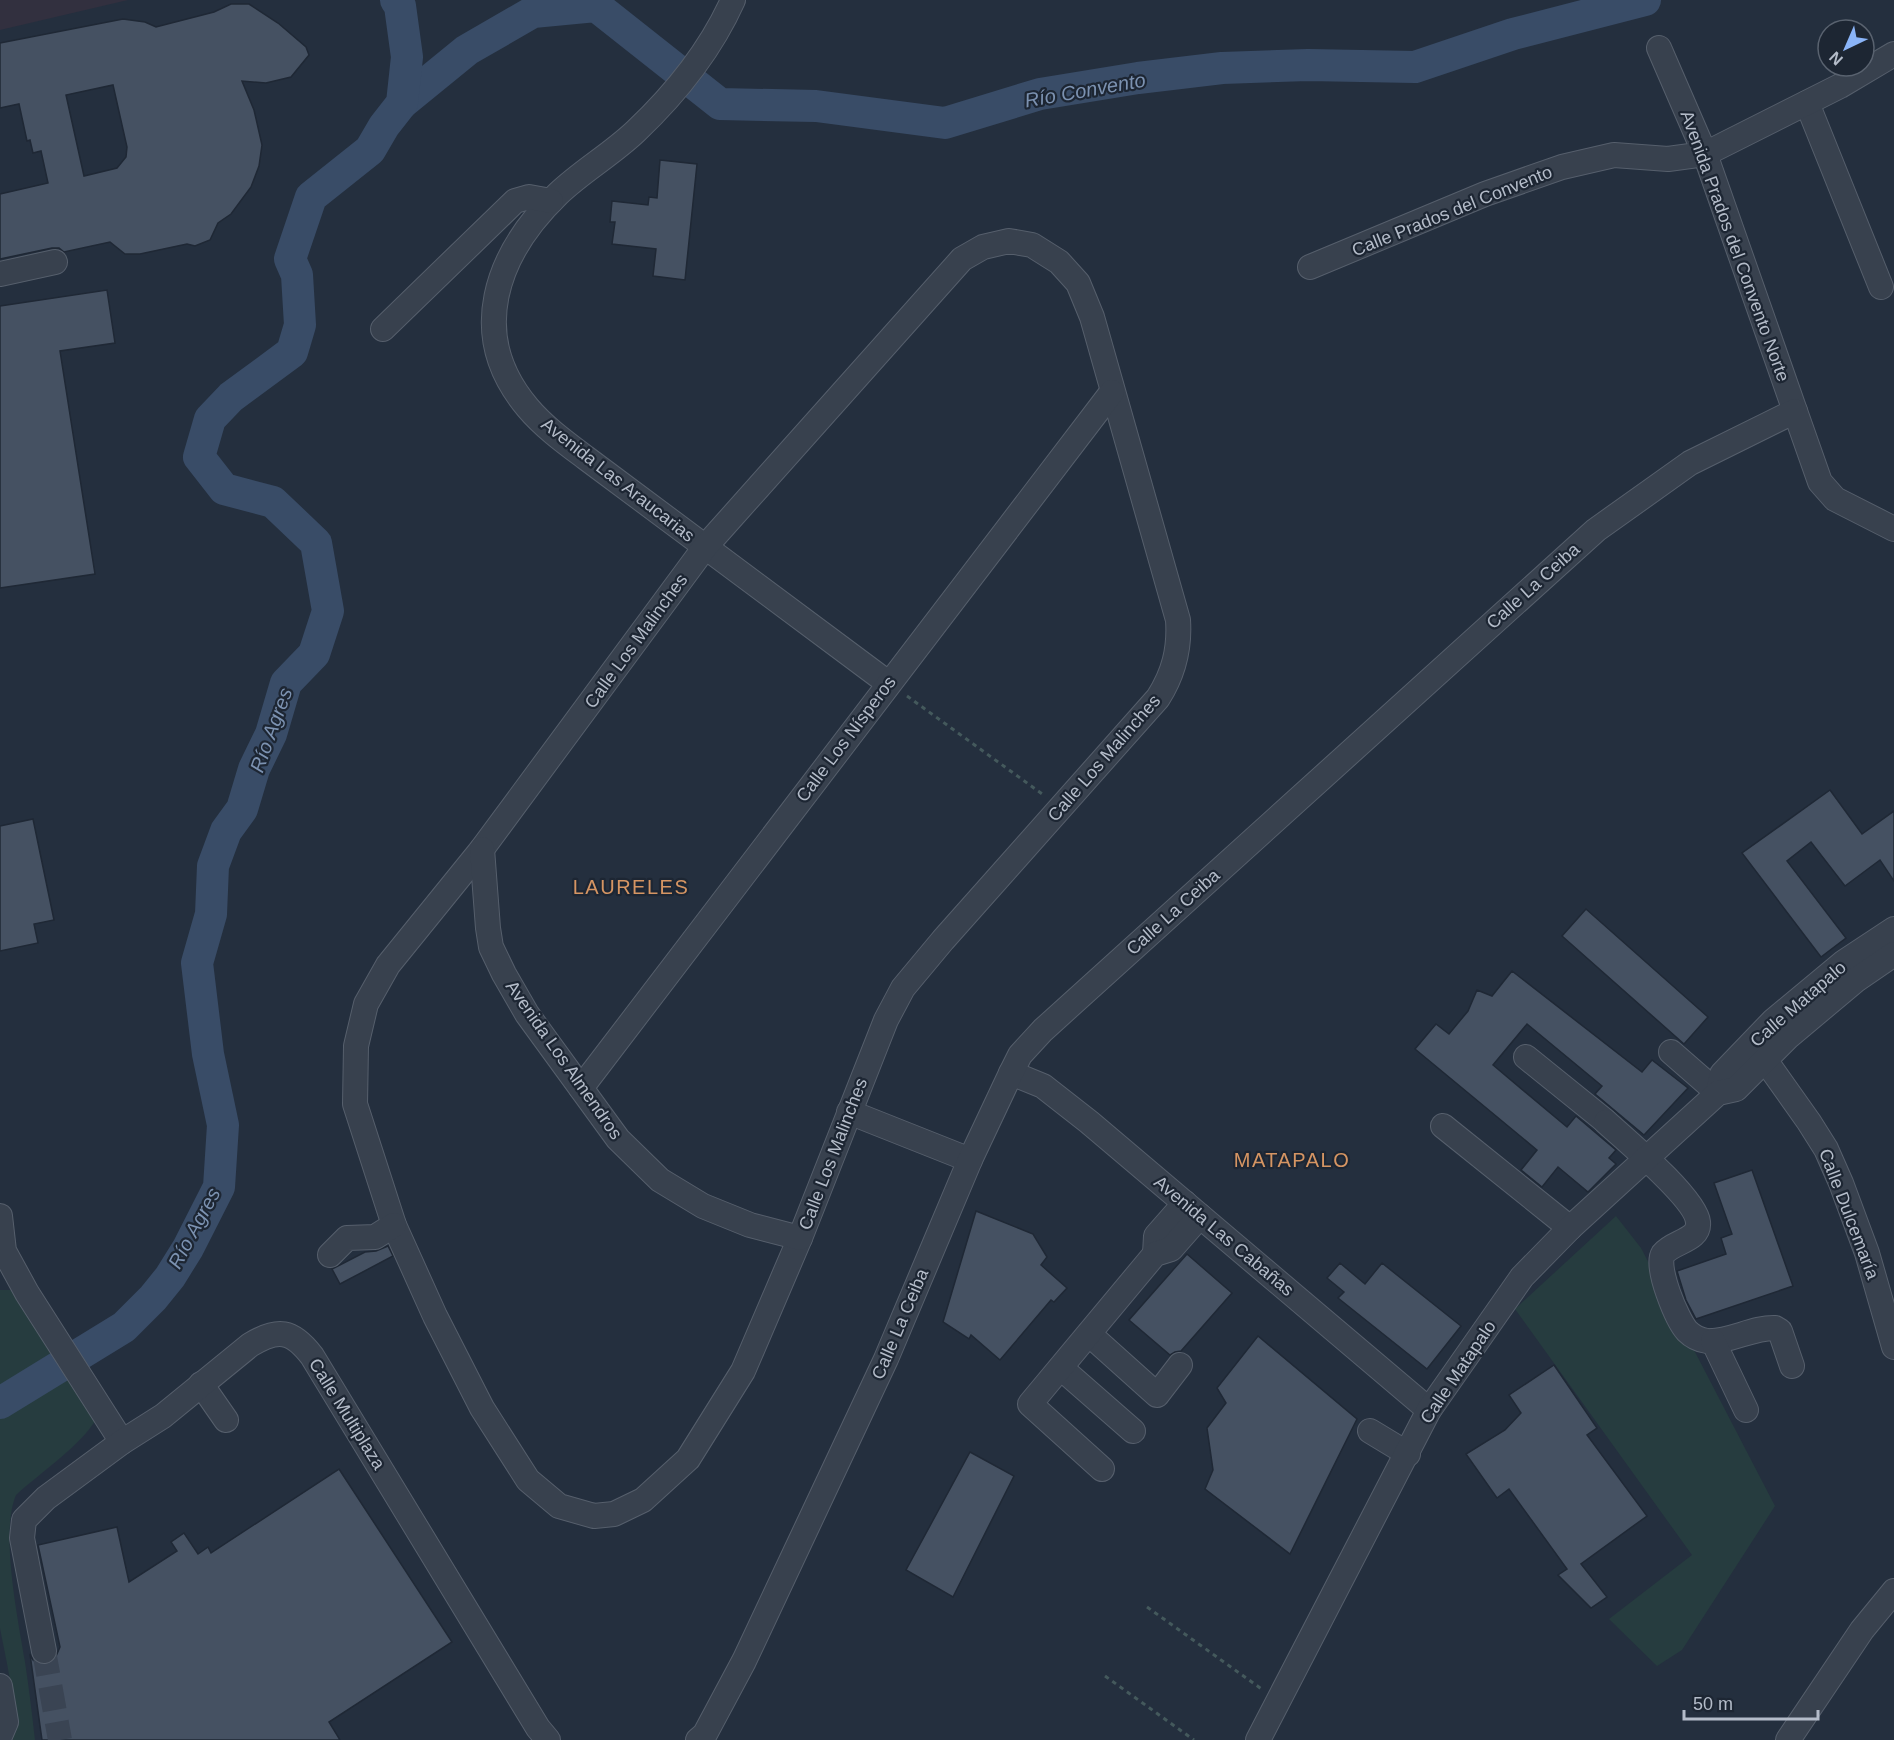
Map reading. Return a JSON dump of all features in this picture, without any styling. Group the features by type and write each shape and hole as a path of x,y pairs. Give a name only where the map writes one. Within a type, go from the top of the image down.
{"street":[{"name":"Avenida Las Araucarias","path":"733,0 702,54 635,133 560,192 528,227 505,266 497,292 493,331 507,376 527,407 555,434 888,683"},
{"name":"Avenida Prados del Convento Norte","path":"1659,48 1705,154 1796,411"},
{"name":"Calle Prados del Convento","path":"1310,267 1485,194 1562,167 1614,155 1668,159 1705,154 1807,103 1894,54"},
{"path":"1807,103 1881,287"},
{"path":"383,329 515,201 529,197 551,201"},
{"name":"Calle Los Malinches","path":"1009,241 1032,245 1059,262 1078,284 1092,317 1112,392 1174,603 1179,636 1173,669 1158,698 903,988 886,1020 800,1238 743,1371 688,1459 643,1500 614,1514 594,1516 559,1506 528,1480 482,1408 435,1316 394,1225 355,1104 356,1046 366,1004 388,965 482,849 705,547 962,260 983,247 1009,241"},
{"path":"0,274 55,262"},
{"name":"Calle Los Nísperos","path":"581,1088 1112,392"},
{"path":"1796,411 1820,482 1835,499 1894,529"},
{"name":"Calle La Ceiba","path":"698,1740 705,1734 744,1661 786,1574 886,1359 969,1160 1020,1055 1043,1030 1596,530 1690,463 1796,411"},
{"name":"Avenida Los Almendros","path":"482,849 491,946 504,974 527,1014 618,1139 660,1180 703,1206 750,1225 800,1238"},
{"name":"Calle Matapalo","path":"1718,1094 1722,1074 1773,1021 1844,962 1894,929"},
{"name":"Calle Matapalo","path":"1257,1740 1429,1410 1522,1277 1570,1228 1718,1094 1736,1089 1788,1037 1856,980 1894,954"},
{"path":"1671,1052 1718,1094"},
{"path":"1526,1057 1605,1121 1689,1203 1698,1220 1698,1229 1694,1235 1671,1247 1660,1261 1661,1272 1680,1321 1686,1330 1694,1337 1713,1341 1775,1328 1780,1331 1792,1366"},
{"name":"Calle Dulcemaría","path":"1766,1060 1826,1149 1867,1253 1894,1347"},
{"name":"Avenida Las Cabañas","path":"1011,1073 1044,1086 1089,1122 1429,1410"},
{"path":"849,1112 969,1160"},
{"path":"1443,1126 1570,1228"},
{"path":"1102,1469 1030,1404 1155,1254 1171,1249 1192,1209"},
{"path":"0,1216 2,1254 115,1433"},
{"path":"330,1255 347,1238 375,1237 394,1225"},
{"path":"0,1289 32,1301"},
{"name":"Calle Multiplaza","path":"44,1651 22,1538 24,1520 115,1433 163,1416 250,1345 265,1336 278,1332 304,1346 355,1426 541,1736"},
{"path":"1089,1334 1157,1395 1180,1365"},
{"path":"1713,1341 1746,1410"},
{"path":"1061,1368 1133,1431"},
{"path":"201,1384 226,1420"},
{"path":"1370,1431 1408,1454"},
{"path":"1788,1740 1862,1630 1894,1591"},
{"path":"0,1686 6,1722 0,1736"}],"path":[{"path":"888,683 1061,807"},
{"path":"1147,1607 1278,1701"},
{"path":"1105,1676 1194,1740"}],"shaded area":[{"path":"0,0 128,0 0,30"}],"green space":[{"path":"1616,1216 1641,1248 1775,1506 1682,1650 1657,1666 1609,1619 1692,1555 1515,1309"},
{"path":"0,1290 12,1290 99,1414 93,1425 62,1457 16,1495 12,1511 10,1553 12,1577 35,1740 13,1740 14,1712 0,1628"}],"building":[{"path":"231,4 249,4 278,23 306,47 309,55 291,77 266,83 242,81 254,110 262,145 259,166 251,187 231,214 218,223 210,240 195,246 187,244 140,254 125,254 110,242 64,252 59,248 52,248 0,259 0,194 48,183 41,151 33,153 30,140 27,141 19,104 0,108 0,43 123,19 145,22 156,27 214,12","holes":["113,85 127,147 126,157 117,168 84,176 66,95"]},
{"path":"660,160 697,164 685,280 653,276 656,249 612,244 615,222 610,222 612,201 648,205 649,197 657,198"},
{"path":"107,290 115,343 60,351 95,574 0,588 0,306"},
{"path":"1830,790 1862,834 1894,811 1894,881 1880,860 1845,886 1811,842 1787,861 1846,938 1821,957 1742,853"},
{"path":"33,819 54,920 34,924 38,943 0,951 0,826"},
{"path":"1586,909 1708,1017 1684,1044 1562,936"},
{"path":"1512,971 1642,1072 1652,1060 1688,1088 1644,1135 1595,1094 1602,1086 1527,1024 1493,1065 1567,1127 1576,1116 1616,1150 1609,1158 1616,1164 1588,1192 1558,1167 1542,1187 1521,1170 1537,1150 1415,1049 1436,1024 1449,1034 1468,1011 1477,990 1492,996"},
{"path":"1752,1170 1793,1286 1696,1319 1686,1300 1677,1271 1726,1254 1721,1238 1732,1234 1714,1183"},
{"path":"976,1211 1033,1234 1047,1257 1041,1265 1067,1288 1054,1302 1051,1300 1000,1360 971,1335 969,1339 943,1322"},
{"path":"388,1246 393,1256 340,1284 332,1269 365,1252 376,1251"},
{"path":"1187,1254 1232,1293 1181,1351 1170,1355 1129,1320"},
{"path":"1340,1263 1365,1284 1382,1263 1461,1326 1427,1369 1338,1298 1344,1292 1327,1278"},
{"path":"1258,1336 1357,1419 1290,1554 1205,1489 1213,1470 1207,1428 1226,1403 1217,1388"},
{"path":"1554,1365 1597,1428 1587,1435 1647,1516 1581,1564 1607,1597 1591,1608 1558,1575 1567,1569 1509,1489 1497,1498 1466,1454 1505,1430 1521,1413 1509,1395"},
{"path":"970,1452 1014,1476 953,1597 906,1570"},
{"path":"339,1469 452,1642 329,1722 340,1740 42,1740 30,1654 39,1664 47,1665 54,1661 60,1647 38,1545 117,1527 129,1582 177,1551 171,1542 184,1533 198,1554 208,1547 211,1553"}],"waterway":[{"name":"Río Agres","path":"0,1403 124,1327 170,1277 188,1248 219,1187 223,1125 208,1054 197,963 211,914 213,866 226,831 242,809 254,769 271,734 286,683 314,654 328,611 316,543 273,502 224,489 199,457 210,419 231,397 292,352 300,325 297,275 290,259 311,197 370,150 384,126 402,103 407,57 400,6 396,0"},
{"name":"Río Convento","path":"402,103 467,50 533,12 596,6 720,104 816,106 945,123 1040,94 1138,78 1222,68 1308,65 1415,67 1513,34 1645,0"}],"tunnel":[{"path":"44,1651 60,1740"}],"district":[{"name":"LAURELES","path":"631,887"},
{"name":"MATAPALO","path":"1292,1160"}]}
